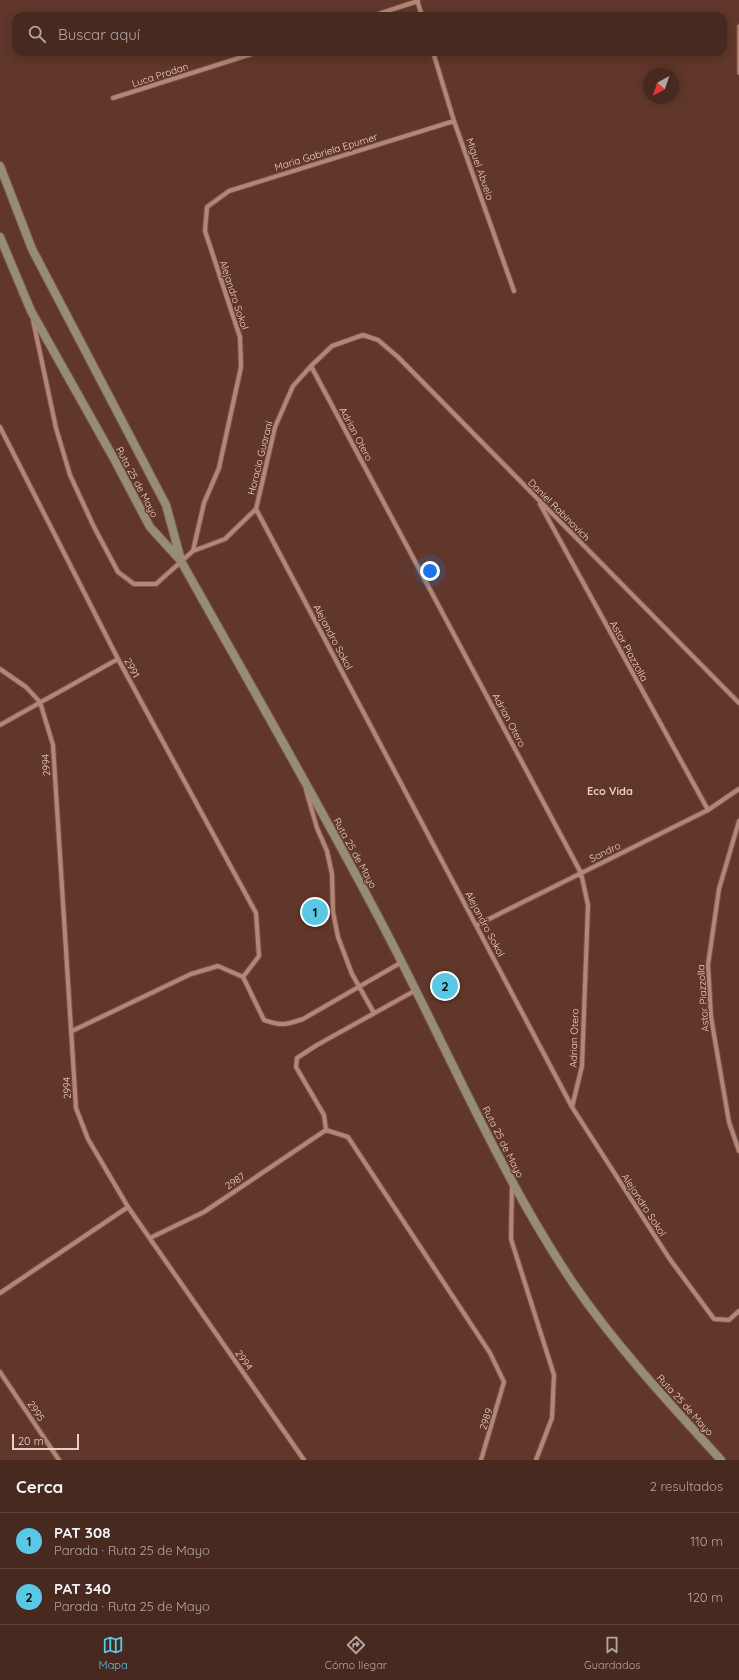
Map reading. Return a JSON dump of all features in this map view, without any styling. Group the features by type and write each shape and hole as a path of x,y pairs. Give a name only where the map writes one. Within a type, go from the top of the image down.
{"main road":[{"path":"0,166 32,248 166,504 181,560"},
{"name":"Ruta 25 de Mayo","path":"0,237 31,311 113,457 150,527 181,560 355,871 512,1183 580,1292 640,1370 721,1460"}],"street":[{"path":"384,12 417,1 421,12"},
{"name":"Luca Prodan","path":"113,98 245,56"},
{"name":"Miguel Abuelo","path":"434,56 454,121 514,291"},
{"name":"Maria Gabriela Epumer","path":"207,207 229,191 454,121"},
{"name":"Alejandro Sokol","path":"193,551 204,503 219,468 241,367 240,337 205,231 207,207"},
{"name":"Horacio Guaraní","path":"31,311 56,428 70,475 94,527 118,572 134,584 156,584 181,560 193,551 225,539 256,509 275,427 293,386 332,346 363,335"},
{"name":"Daniel Rabinovich","path":"363,335 378,340 398,357 739,703"},
{"name":"Adrian Otero","path":"311,366 581,873 588,905 582,1066 572,1107"},
{"name":"2991","path":"0,427 118,659 256,913 259,956 242,977"},
{"name":"Astor Piazzolla","path":"537,499 708,810"},
{"name":"Alejandro Sokol","path":"256,509 572,1107 669,1258 714,1319 729,1320 739,1312"},
{"path":"0,725 118,659"},
{"name":"2994","path":"0,669 26,687 40,702 53,745 76,1108 88,1139 128,1207 304,1460"},
{"path":"303,780 316,828 327,851 332,874 333,912 338,937 344,955 374,1013"},
{"name":"Sandro","path":"477,925 708,810 739,789"},
{"name":"Astor Piazzolla","path":"739,821 719,889 708,965 711,1018 728,1122 739,1151"},
{"path":"72,1031 191,974 218,966 242,977 264,1020 276,1024 286,1025 303,1019 402,962"},
{"path":"326,1130 324,1115 296,1067 297,1058 317,1045 416,990"},
{"name":"2987","path":"150,1238 204,1212 326,1130"},
{"name":"2989","path":"326,1130 348,1137 490,1353 504,1382 481,1460"},
{"path":"512,1183 511,1239 554,1375 552,1418 536,1460"},
{"path":"0,1293 128,1207"},
{"name":"2995","path":"0,1372 59,1460"}],"lane":[{"path":"739,26 739,73"}],"place":[{"name":"PAT 308","path":"315,912"},
{"name":"PAT 340","path":"445,986"}],"district":[{"name":"Eco Vida","path":"610,791"}]}
